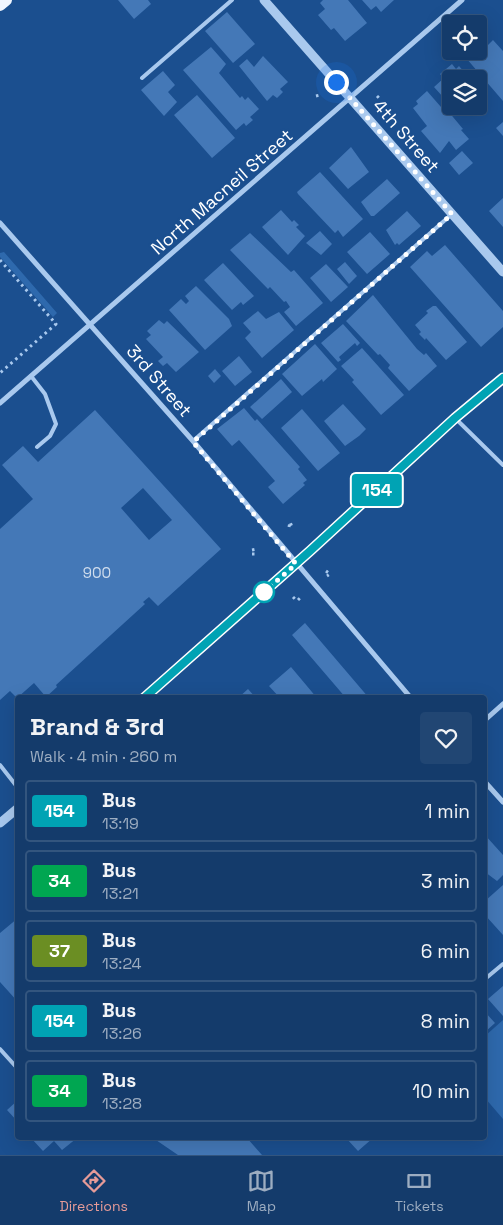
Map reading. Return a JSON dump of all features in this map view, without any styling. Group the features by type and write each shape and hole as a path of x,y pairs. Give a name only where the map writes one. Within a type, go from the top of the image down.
{"main road":[{"path":"0,5 6,0"}],"street":[{"name":"4th Street","path":"264,0 503,272"},
{"name":"North Macneil Street","path":"0,403 462,0"},
{"name":"3rd Street","path":"0,223 193,442 408,695"},
{"path":"147,695 296,564 455,418 503,378"},
{"path":"487,718 503,704"},
{"path":"487,784 503,802"},
{"path":"0,823 15,810"}],"lane":[{"path":"142,78 232,0"},
{"path":"193,442 452,214"},
{"path":"31,376 45,394 56,424 50,436 37,447"},
{"path":"455,418 503,465"},
{"path":"0,765 15,784"},
{"path":"487,977 503,964"},
{"path":"0,1049 15,1066"}],"path":[{"path":"0,260 56,324 0,373"},
{"path":"326,571 330,574 327,576"}],"shaded area":[{"path":"4,252 57,313 53,317 0,257 0,253"},
{"path":"503,1020 503,1119 487,1100 487,1034"}],"building":[{"path":"118,0 148,0 151,4 134,19"},
{"path":"323,0 348,0 367,23 345,41 334,28 331,30 318,15 325,9 320,3"},
{"path":"362,0 394,0 381,12 376,6 371,10"},
{"path":"227,12 255,44 233,63 205,31"},
{"path":"493,40 503,51 503,101 487,82 487,70 476,70 468,60 487,60 487,46"},
{"path":"211,47 226,64 219,73 240,98 242,96 245,100 248,97 259,109 250,117 253,120 246,126 244,123 236,130 183,70"},
{"path":"263,56 288,82 280,89 283,92 277,98 273,95 267,101 239,66 247,59 254,67"},
{"path":"452,64 456,69 459,66 462,70 445,70"},
{"path":"163,71 175,85 168,92 177,102 164,116 141,90"},
{"path":"442,80 442,96 434,87"},
{"path":"427,91 442,106 442,115 451,115 469,139 456,150 449,141 440,153 421,131 427,126 413,108 418,104 416,101"},
{"path":"197,95 235,138 212,158 174,115"},
{"path":"503,122 503,136 496,128"},
{"path":"351,147 369,172 348,189 329,168"},
{"path":"462,151 473,163 459,175 449,163"},
{"path":"320,172 363,219 343,237 338,230 335,233 297,192"},
{"path":"387,179 400,193 374,216 371,216 361,202"},
{"path":"503,198 503,227 489,211"},
{"path":"281,210 292,222 294,220 299,225 296,227 305,236 288,255 262,227"},
{"path":"407,211 421,226 399,245 397,243 395,245 386,230"},
{"path":"320,231 332,244 321,255 306,243"},
{"path":"370,232 390,254 367,274 347,252"},
{"path":"250,233 291,272 294,270 323,303 296,326 284,312 290,307 286,301 284,302 270,287 268,289 230,250"},
{"path":"445,245 503,311 503,327 481,347 410,267 427,251 432,256"},
{"path":"345,262 357,276 349,284 337,269"},
{"path":"223,263 254,296 243,305 241,302 232,310 204,280"},
{"path":"326,264 348,287 331,302 310,278"},
{"path":"196,286 229,319 232,326 205,350 169,310 181,299 186,304 189,301 185,296"},
{"path":"373,295 417,349 424,355 426,353 437,366 409,391 388,368 390,365 346,321"},
{"path":"436,306 467,342 446,360 426,338 425,340 419,334 421,332 415,325 428,313 426,311"},
{"path":"258,311 266,319 279,312 294,330 262,358 245,338 251,332 243,323"},
{"path":"159,320 164,324 167,321 199,352 176,372 167,363 163,366 158,361 163,357 146,339 151,335 147,331"},
{"path":"343,324 360,343 357,346 355,343 339,357 341,360 338,362 321,343"},
{"path":"315,344 337,369 323,382 322,379 302,396 282,374"},
{"path":"362,348 404,395 381,415 352,382 354,380 341,366"},
{"path":"239,356 252,372 235,386 222,371"},
{"path":"215,369 221,376 214,383 208,376"},
{"path":"281,379 292,392 262,419 250,407"},
{"path":"343,404 366,429 345,446 324,421"},
{"path":"244,408 255,421 257,419 300,467 298,469 307,480 303,483 305,485 283,504 268,487 275,481 239,440 232,446 217,429"},
{"path":"302,409 340,453 318,471 281,428"},
{"path":"95,410 221,549 158,606 149,597 143,602 145,604 56,685 57,687 48,695 44,695 34,683 20,695 15,696 10,691 0,700 0,529 33,499 2,465 23,446 38,462","holes":["143,488 172,520 149,540 121,508"]},
{"path":"305,623 366,695 343,695 292,635"},
{"path":"291,667 314,695 277,695 269,686"},
{"path":"248,689 253,695 241,695"},
{"path":"487,837 503,855 503,875 497,881 487,874"},
{"path":"503,885 503,935 487,917 487,899"},
{"path":"15,920 15,999 0,982 0,933"},
{"path":"503,986 503,1016 488,999"},
{"path":"487,1014 495,1023 487,1030"},
{"path":"15,1103 15,1119 7,1110"},
{"path":"33,1140 74,1140 62,1150 54,1141 43,1151"},
{"path":"156,1140 249,1140 262,1155 178,1155"},
{"path":"348,1140 371,1140 358,1151"}],"bus line":[{"name":"154","path":"147,695 279,580 455,418 503,378"}],"route":[{"path":"264,592 296,564 193,442 452,214 336,82"}]}
